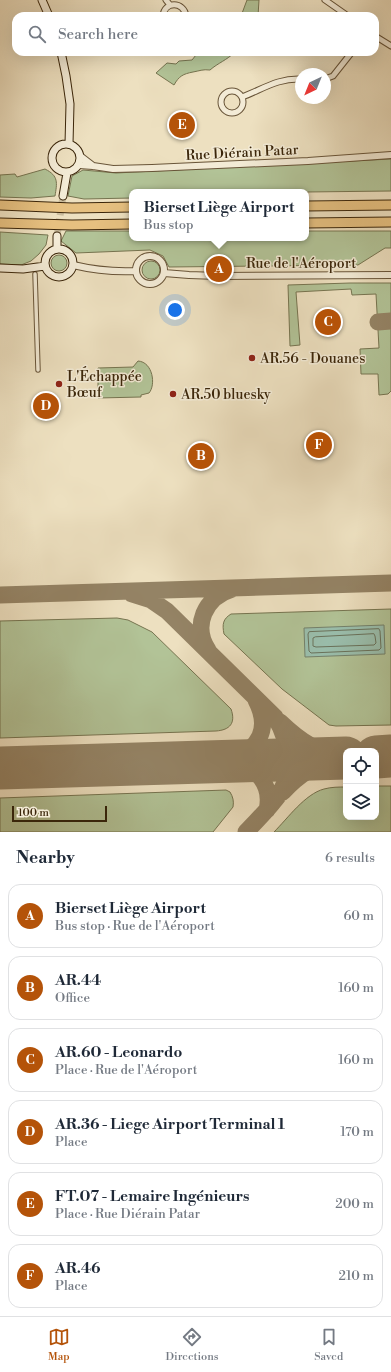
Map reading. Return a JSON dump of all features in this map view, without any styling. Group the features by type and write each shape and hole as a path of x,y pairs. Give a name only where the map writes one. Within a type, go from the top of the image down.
{"highway":[{"path":"0,205 72,208 129,207"},
{"path":"309,206 391,205"},
{"path":"309,223 391,222"},
{"path":"0,223 72,225 129,224"}],"main road":[{"path":"42,0 47,12"},
{"path":"62,56 70,104 69,144"},
{"path":"69,144 77,148 80,156 79,165 72,172 67,173 62,172 54,166 52,156 54,150 58,146 69,144"},
{"path":"63,196 67,173"},
{"path":"57,236 57,249"},
{"path":"57,249 67,252 73,260 73,265 71,271 67,275 57,277 51,275 47,271 45,260 52,251 57,249"},
{"path":"0,268 23,270 45,266"}],"street":[{"path":"166,0 170,5"},
{"path":"325,0 342,12"},
{"path":"164,12 166,8 174,4 183,8 184,12"},
{"path":"379,38 391,46"},
{"path":"331,77 349,56"},
{"path":"242,97 277,81 295,79"},
{"path":"235,91 242,97 244,102 243,106 236,113 227,112 221,105 221,100 226,92 235,91"},
{"name":"Rue Diérain Patar","path":"79,165 112,169 152,168 308,161 391,155"},
{"name":"Rue Diérain Patar","path":"80,156 93,166"},
{"path":"148,256 158,259 164,267 164,273 160,281 151,284 140,281 136,271 139,261 148,256"},
{"path":"73,265 92,269 124,272 136,271"},
{"name":"Rue de l'Aéroport","path":"164,273 188,276 391,275"},
{"path":"35,274 38,370"}],"shaded area":[{"path":"247,0 259,0 258,12 242,12"},
{"path":"195,56 230,56 210,70 201,70 180,77 174,85 156,73 167,63 176,64 179,61 192,60"},
{"path":"391,159 391,191 309,192 309,189 129,189 129,198 84,199 68,196 72,176 83,170 116,173"},
{"path":"45,169 55,177 55,196 31,198 0,197 0,175 15,174 17,177"},
{"path":"66,231 129,231 129,241 309,241 309,231 391,231 391,248 385,248 358,265 169,267 163,256 150,250 76,253 61,241"},
{"path":"0,232 48,235 46,245 31,261 21,265 0,264"},
{"path":"56,255 62,255 67,260 65,269 62,271 56,271 51,266 51,260"},
{"path":"151,261 157,264 160,270 157,276 151,279 145,276 142,270 145,264"},
{"path":"391,283 391,391 388,394 379,395 378,374 361,374 360,349 379,348 376,294 352,295 351,289 296,292 300,345 290,346 288,285"},
{"path":"138,361 147,365 152,374 153,380 149,393 141,395 141,397 98,398 98,368 133,367"},
{"path":"391,609 391,725 329,725 282,689 224,634 223,630 223,625 226,618 231,614"},
{"path":"117,618 128,620 152,632 231,709 233,718 231,725 225,729 216,731 0,738 0,621"},
{"path":"379,786 391,786 391,832 274,832 310,796 324,789 343,787 343,820 379,820"},
{"path":"226,790 230,792 232,796 233,807 213,832 0,832 0,798"}],"water":[{"path":"384,625 385,654 305,657 304,628"}],"taxiway":[{"path":"378,322 391,321"},
{"path":"0,595 391,583"},
{"path":"208,650 203,641 201,631 201,622 204,614 208,605 223,593 232,589"},
{"path":"132,594 151,600 167,611 275,717 280,727 287,748 288,770 286,780 275,800 246,832"},
{"path":"233,761 250,750 260,736 262,720 256,700"},
{"path":"280,722 295,736 310,745 326,752 343,755"},
{"path":"283,792 307,771 321,763 337,758"},
{"path":"233,761 249,767 261,778 267,792 267,810"}],"runway":[{"path":"379,757 391,756"},
{"path":"0,768 343,758"}],"tunnel":[{"path":"57,236 63,196"}],"place":[{"name":"FT.07 - Lemaire Ingénieurs","path":"182,125"},
{"name":"Bierset Liège Airport","path":"219,269"},
{"name":"AR.60 - Leonardo","path":"328,322"},
{"name":"AR.56 - Douanes","path":"252,358"},
{"name":"L'Échappée Bœuf","path":"59,384"},
{"name":"AR.50 bluesky","path":"173,394"},
{"name":"AR.36 - Liege Airport Terminal 1","path":"46,406"},
{"name":"AR.46","path":"319,445"},
{"name":"AR.44","path":"201,456"}]}
